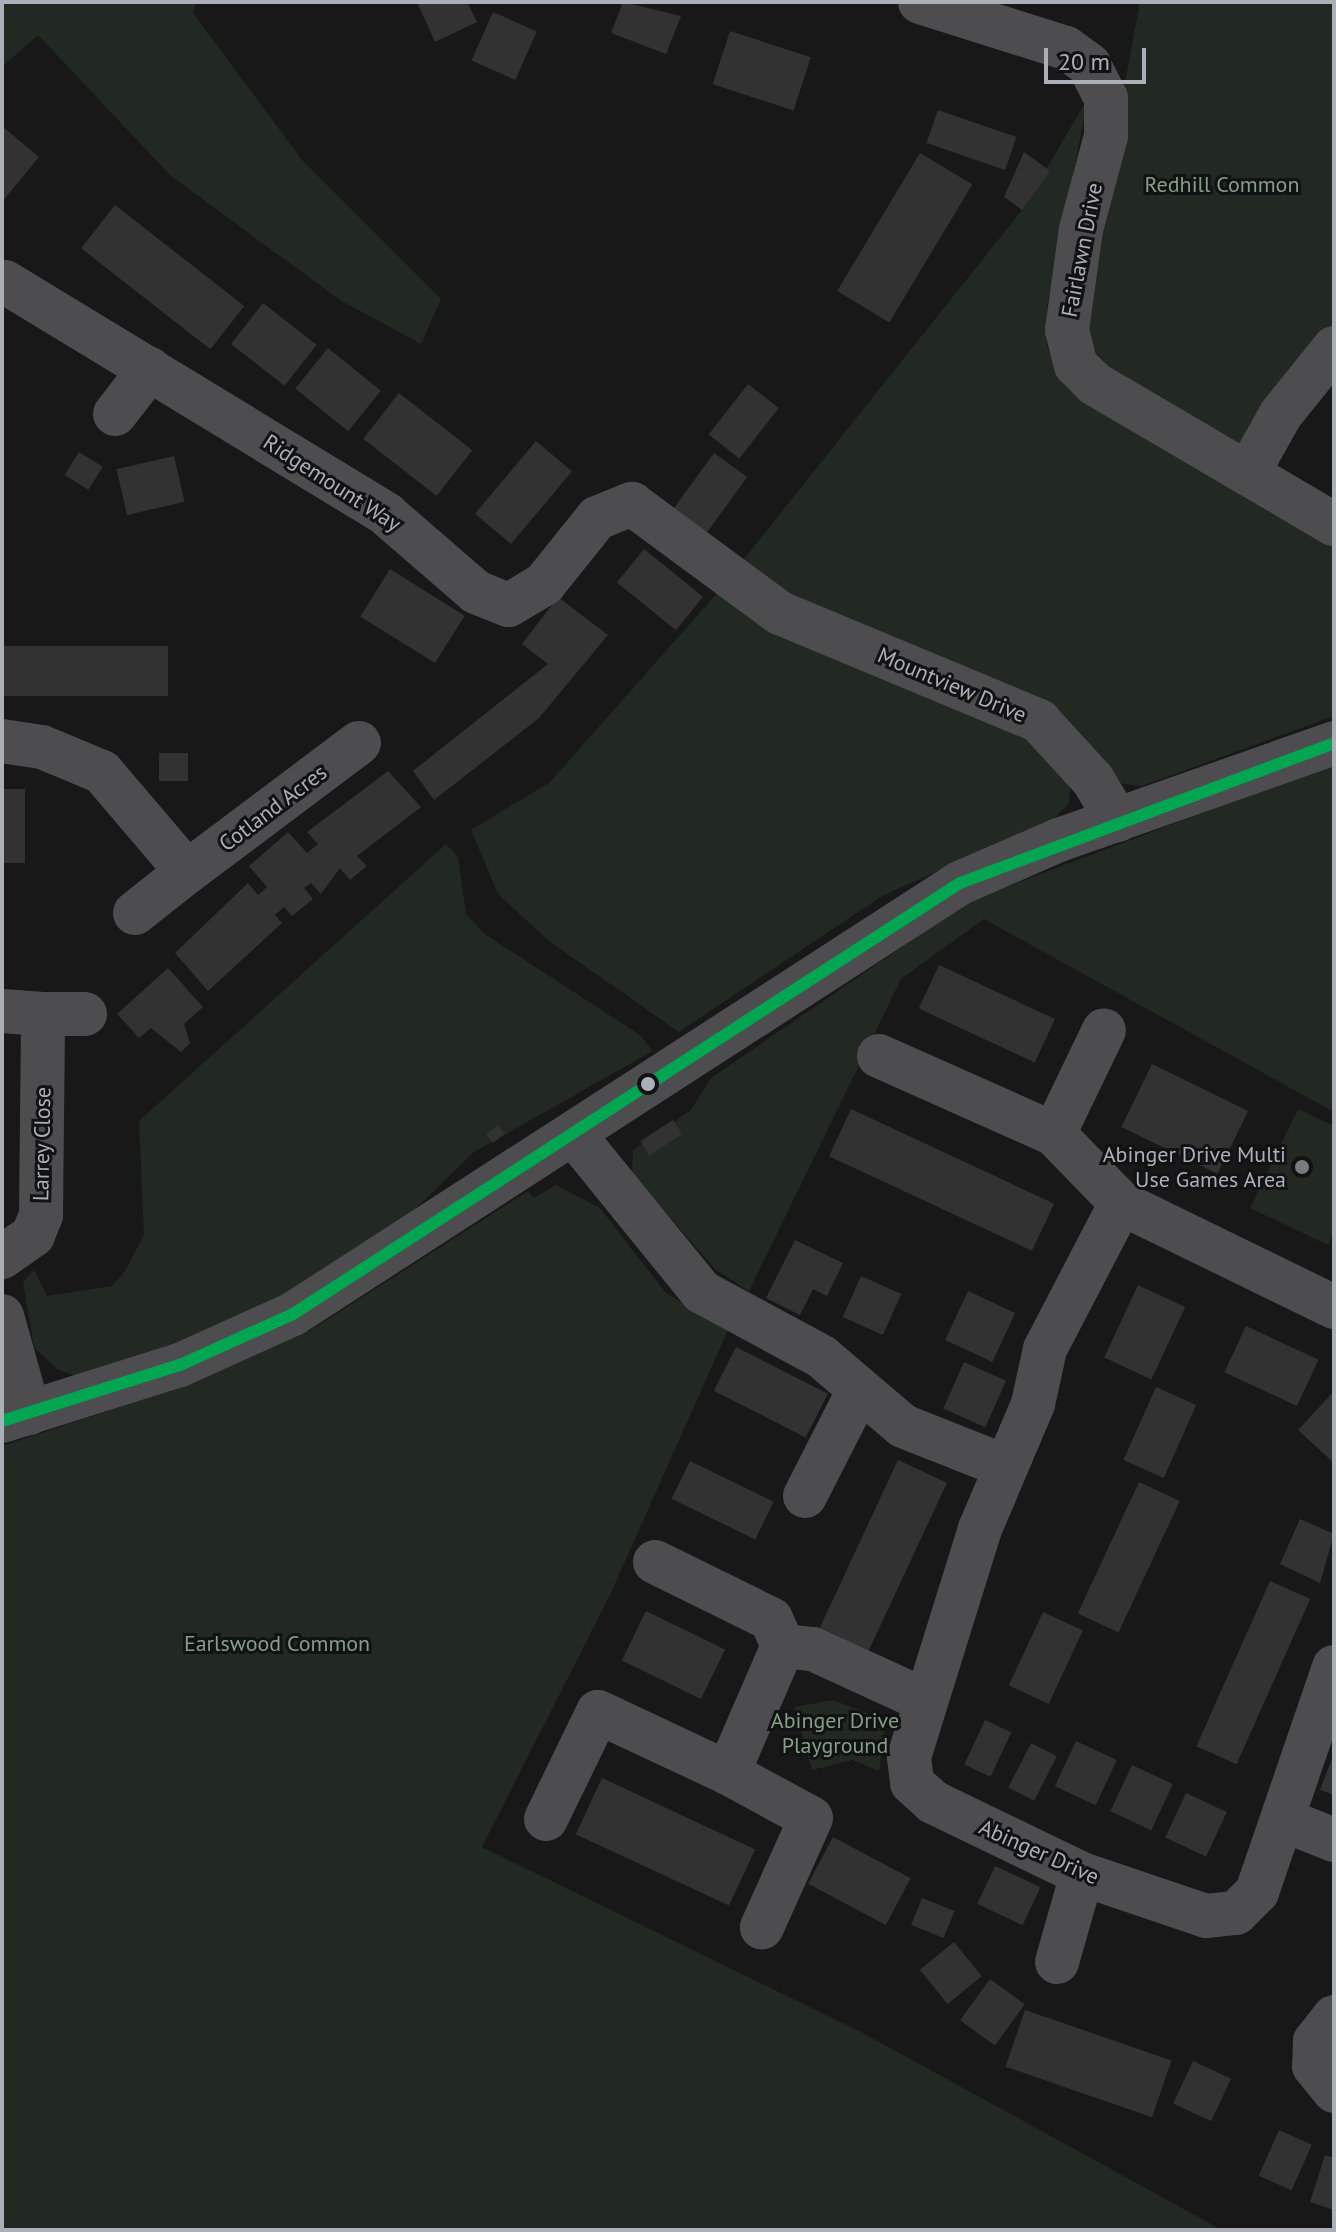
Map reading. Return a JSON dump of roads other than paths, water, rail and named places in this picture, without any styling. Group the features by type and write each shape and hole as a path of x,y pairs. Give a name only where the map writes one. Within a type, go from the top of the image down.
{"street":[{"name":"Fairlawn Drive","path":"920,2 1066,48 1089,65 1106,98 1106,136 1081,229 1067,330 1076,365 1095,384 1249,471 1334,524"},
{"name":"Ridgemount Way","path":"5,282 386,514 476,592 509,605 544,584 597,518 632,504 749,596"},
{"path":"1249,471 1281,414 1334,348"},
{"path":"115,414 150,369"},
{"name":"Mountview Drive","path":"749,596 1039,721 1093,780 1117,820"},
{"path":"2,741 42,747 102,772 187,872"},
{"name":"Cotland Acres","path":"135,913 359,743"},
{"path":"2,1316 15,1417 180,1365 293,1314 575,1136 924,904 1117,820 1334,743"},
{"name":"Larrey Close","path":"2,1257 33,1235 41,1215 43,1013"},
{"path":"1054,1134 1104,1030"},
{"path":"879,1056 1054,1134 1121,1203 1334,1307"},
{"path":"575,1136 702,1292 822,1357 858,1392 903,1426 1004,1466"},
{"name":"Abinger Drive","path":"1121,1203 1045,1349 1033,1404 1004,1466 926,1701 909,1757 912,1783 933,1802 1082,1874 1206,1916 1236,1913 1257,1892 1334,1667"},
{"path":"805,1496 858,1392"},
{"path":"655,1562 771,1619 783,1646 728,1773"},
{"path":"783,1646 813,1649 926,1701"},
{"path":"546,1819 598,1712 728,1773 811,1818 762,1927"},
{"path":"1284,1820 1334,1840"},
{"path":"1057,1962 1082,1874"},
{"path":"1334,2017 1315,2041 1314,2066 1334,2091"}],"place":[{"name":"Abinger Drive Multi Use Games Area","path":"1302,1167"}],"park label":[{"name":"Redhill Common","path":"1222,185"},
{"name":"Earlswood Common","path":"277,1644"},
{"name":"Abinger Drive Playground","path":"835,1732"}]}
